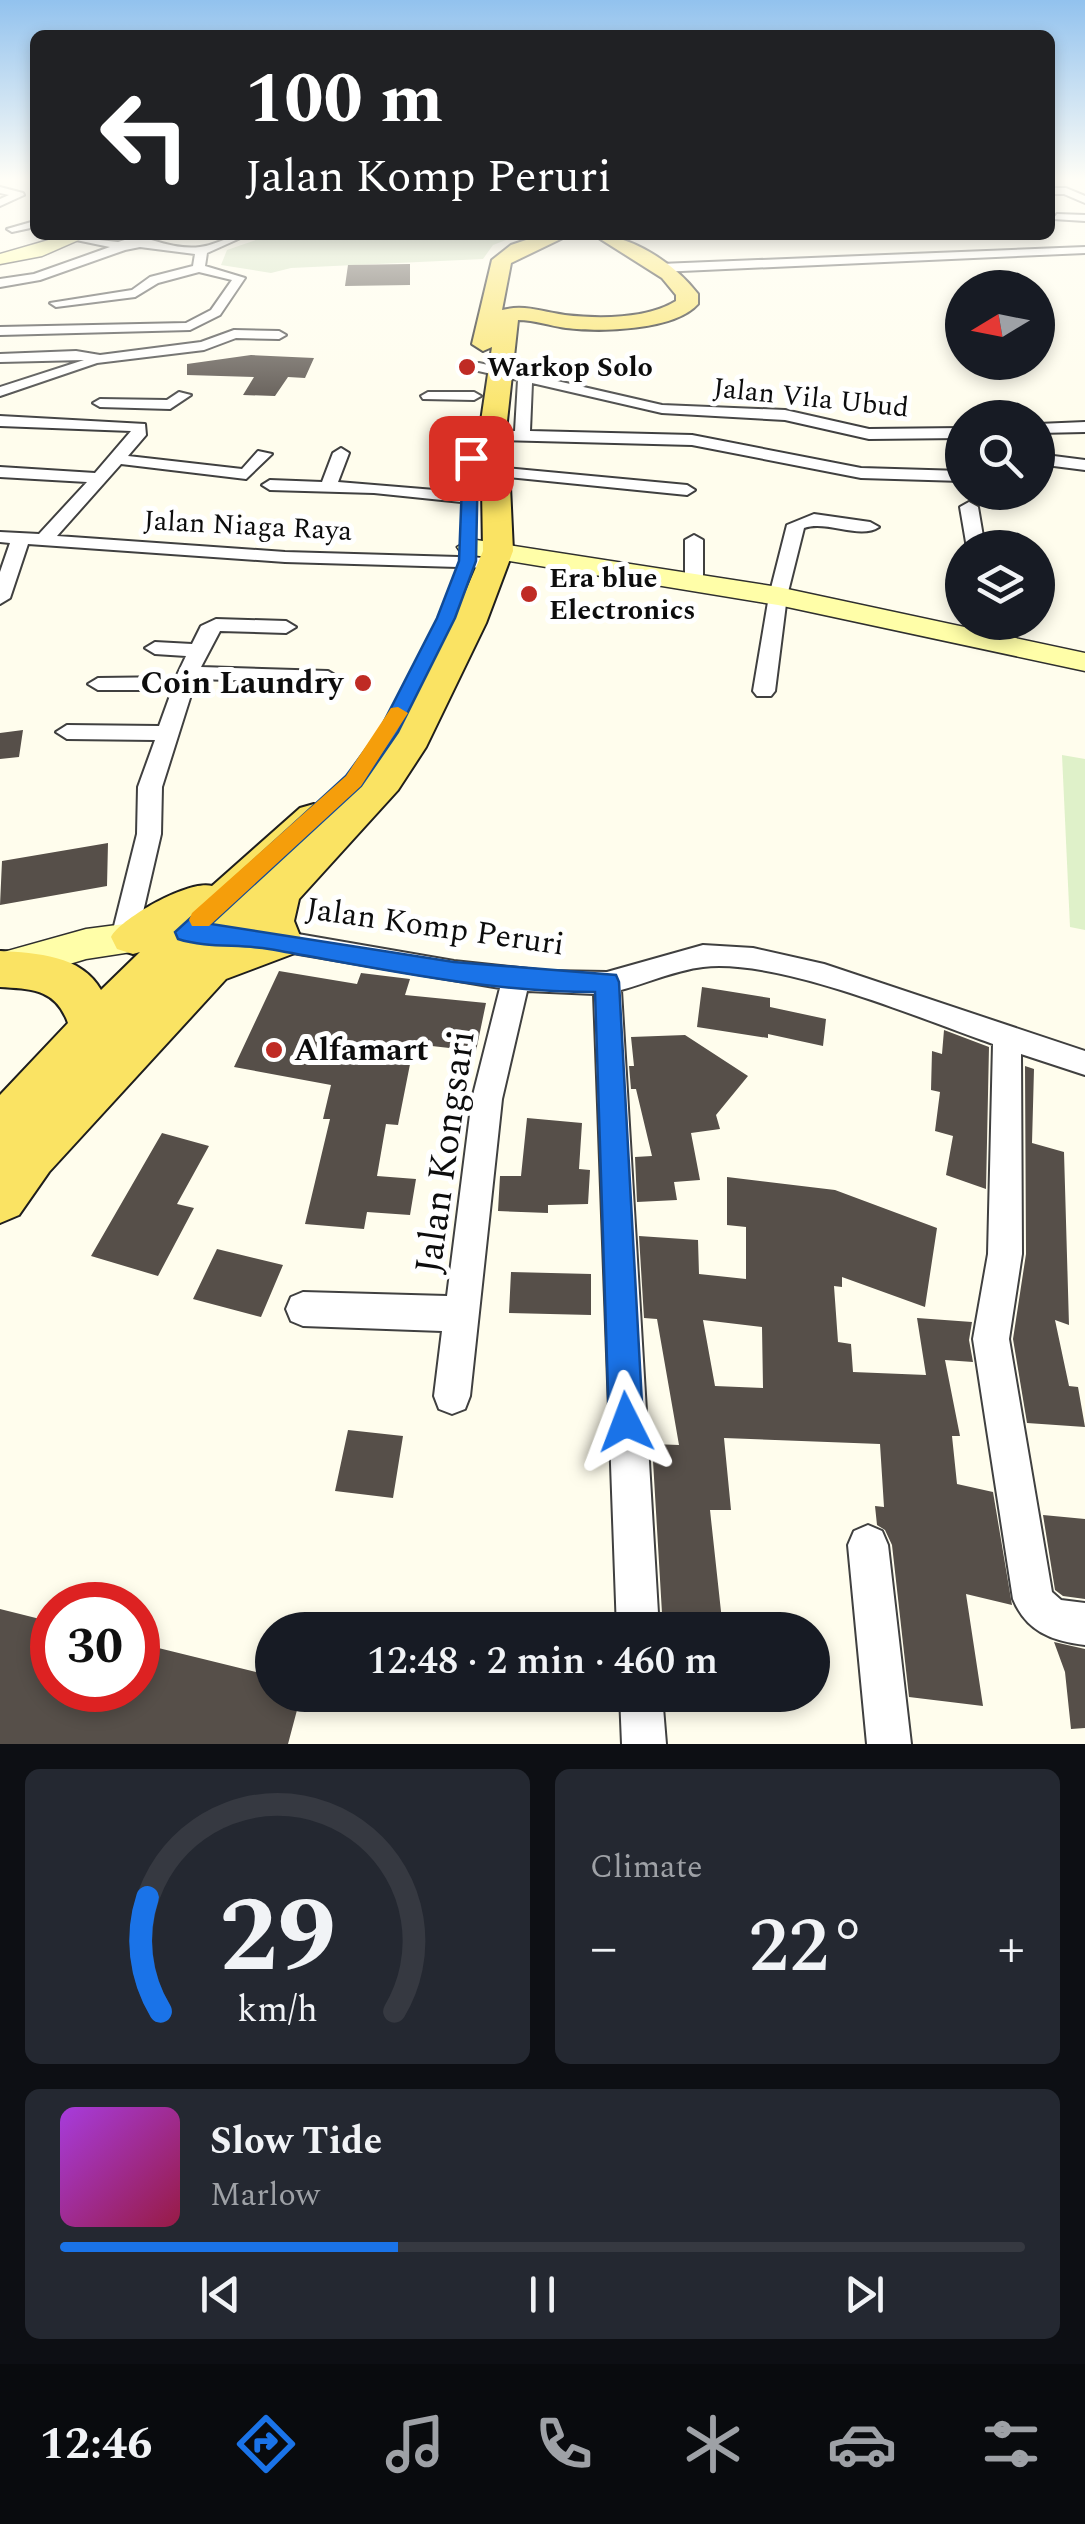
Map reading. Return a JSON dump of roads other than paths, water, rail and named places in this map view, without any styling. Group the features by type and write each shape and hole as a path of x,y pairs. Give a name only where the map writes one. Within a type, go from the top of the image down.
{"main road":[{"path":"0,1197 30,1156 228,943 266,881 392,770 469,623 496,460 496,284 504,262"},
{"path":"496,460 496,350 518,312 566,321 619,320 680,310 688,300 679,283 650,262"},
{"path":"496,284 507,297 533,308 619,320"},
{"path":"482,556 694,582 781,584 945,622"},
{"path":"1014,640 1085,662"},
{"path":"0,969 59,950 128,937 266,881"},
{"path":"0,1132 94,1028 228,943 272,921 266,881"},
{"path":"128,937 228,943"},
{"path":"0,969 39,971 75,985 86,999 94,1028"}],"street":[{"path":"0,283 36,278 78,262"},
{"path":"198,268 199,262"},
{"path":"660,268 872,262"},
{"path":"0,331 178,330 216,317 239,278 198,268 154,280 135,293 56,303"},
{"path":"679,283 716,269"},
{"path":"36,278 56,303"},
{"path":"46,328 56,303"},
{"path":"0,390 100,360 204,346 234,334 279,335"},
{"name":"Jalan Vila Ubud","path":"428,396 496,350 662,409 784,414 868,434 945,433"},
{"path":"0,390 36,356"},
{"path":"0,358 100,360"},
{"path":"79,424 116,384"},
{"path":"100,403 170,405 184,395"},
{"path":"0,421 140,427 138,435 44,540"},
{"path":"1055,428 1085,427"},
{"name":"Jalan Vila Ubud","path":"496,460 692,440 860,474 945,476"},
{"path":"328,487 341,453"},
{"path":"117,458 246,474 264,454"},
{"path":"270,485 328,487 496,460 686,490"},
{"path":"1055,461 1085,465"},
{"path":"0,472 99,478"},
{"path":"764,691 781,584 796,525 803,520 870,528"},
{"name":"Jalan Niaga Raya","path":"0,537 269,556 482,556"},
{"path":"0,598 20,538"},
{"path":"694,540 694,582"},
{"path":"128,937 149,834 150,787 190,669 216,625 286,626"},
{"path":"155,648 190,669"},
{"path":"98,684 190,669 328,677"},
{"path":"66,732 168,732"},
{"name":"Jalan Komp Peruri","path":"228,943 454,972 607,982 704,956 728,956 824,976 1085,1063"},
{"name":"Jalan Kongsari","path":"452,1396 487,1099 516,978"},
{"path":"607,982 637,1612"},
{"path":"1007,1035 1005,1254 991,1339 1033,1599 1040,1612 1085,1624"},
{"path":"303,1309 463,1314"},
{"path":"868,1546 889,1744"},
{"path":"642,1712 644,1744"}],"place":[{"name":"Warkop Solo","path":"467,367"},
{"name":"Era blue Electronics","path":"529,594"},
{"name":"Coin Laundry","path":"363,683"},
{"name":"Alfamart","path":"274,1050"}]}
